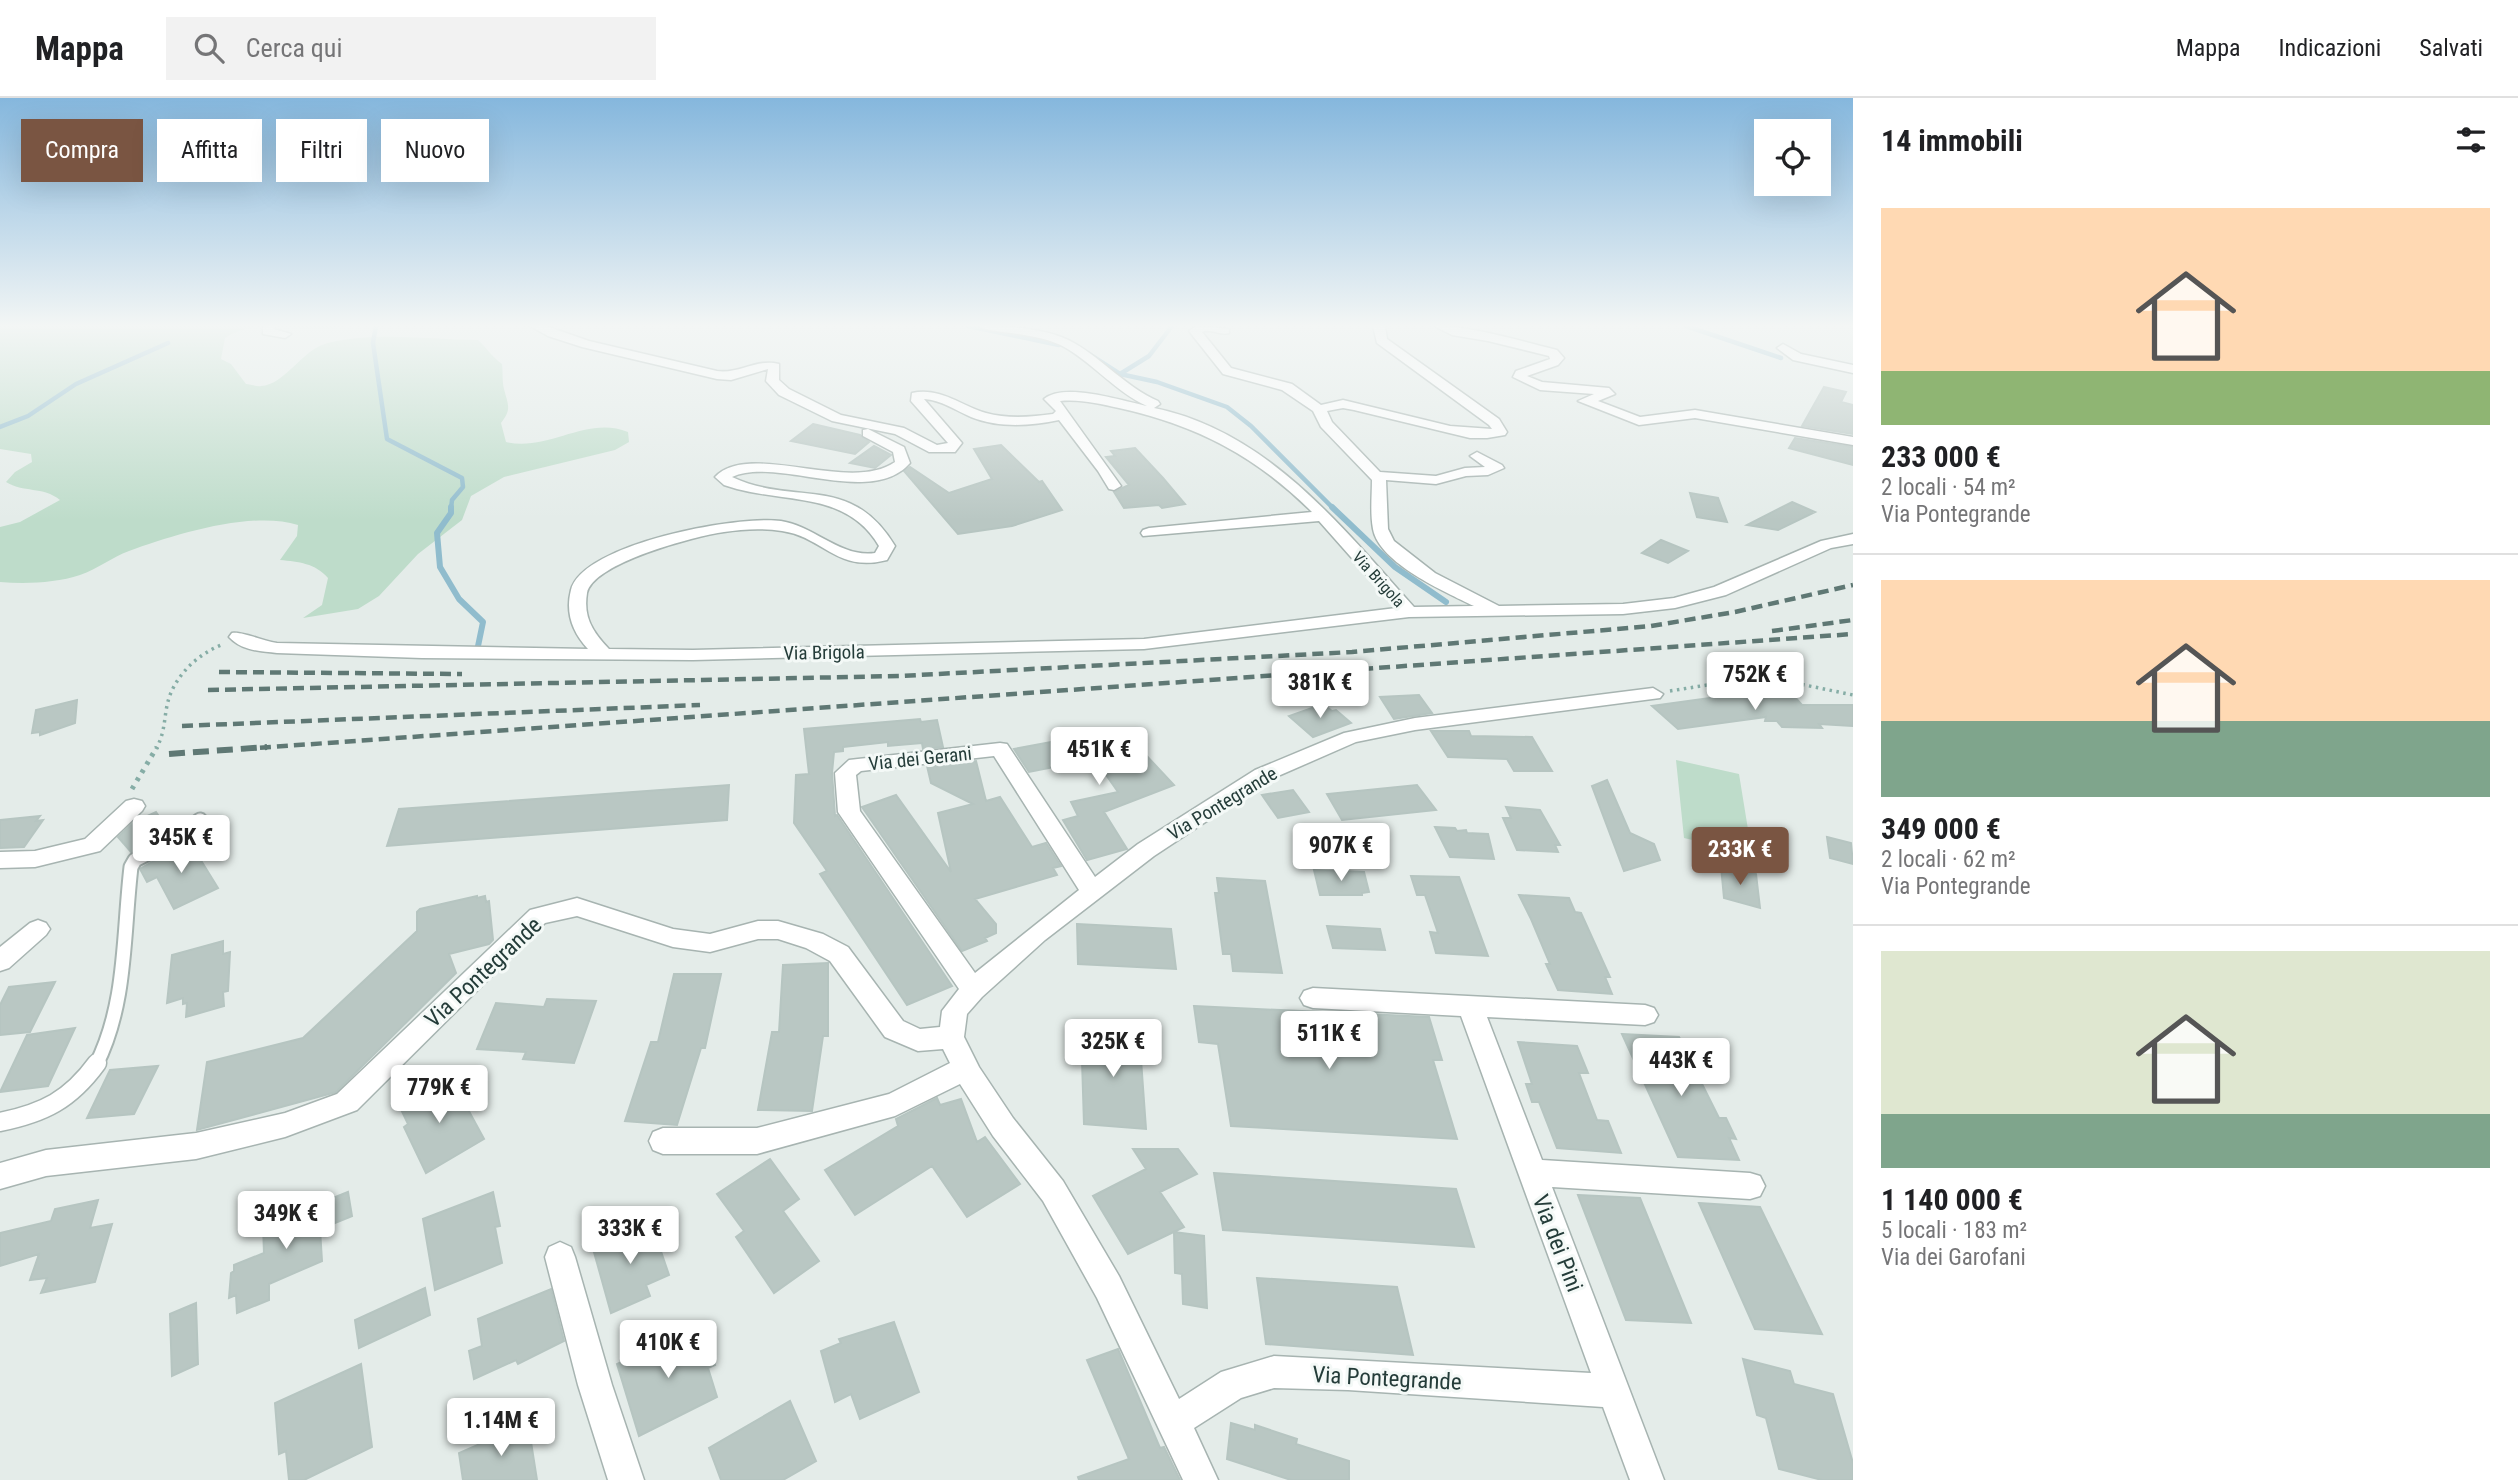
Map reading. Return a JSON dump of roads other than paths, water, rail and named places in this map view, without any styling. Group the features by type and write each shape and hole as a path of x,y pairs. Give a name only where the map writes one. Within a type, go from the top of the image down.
{"street":[{"path":"782,390 837,418 899,431 934,449 950,449 955,443 950,434 918,404 917,396 930,394 988,417 1035,419 1062,415 1105,470 1114,486"},
{"path":"1127,390 1186,421"},
{"path":"1292,390 1319,409 1326,424 1353,450 1370,472 1379,478 1385,475 1436,481 1465,472 1497,468 1476,456"},
{"path":"1319,409 1343,404 1459,432 1486,435 1500,432 1494,422 1451,390"},
{"path":"1598,390 1609,394 1585,401 1628,419 1648,422 1695,414 1853,441"},
{"name":"Via Brigola","path":"1062,415 1063,410 1051,399 1073,396 1186,421 1241,449 1300,492 1409,612"},
{"path":"606,655 583,632 578,597 583,580 603,565 673,538 720,526 760,523 786,526 808,533 851,558 865,561 881,557 887,546 881,536 850,507 792,493 738,487 723,479 724,473 743,470 878,477 903,463 899,450 873,434 802,418"},
{"name":"Via Brigola","path":"1379,478 1379,526 1390,546 1436,580 1500,611"},
{"path":"1149,533 1323,516"},
{"name":"Via Brigola","path":"238,638 253,645 276,649 606,655 1144,645 1409,612 1623,609 1675,603 1720,591 1827,544 1853,539"},
{"name":"Via Pontegrande","path":"0,1176 46,1163 195,1146 285,1125 347,1102 538,916 577,907 673,938 698,942 710,943 758,929 778,930 814,941 839,954 894,1029 918,1040 951,1037 956,1011 973,990 1037,934 1146,850 1262,775 1351,737 1415,724 1653,694"},
{"name":"Via dei Gerani","path":"973,990 849,812 845,773 856,765 1000,749 1092,892"},
{"path":"0,860 36,859 92,845 134,806"},
{"path":"0,961 37,929"},
{"path":"1313,998 1645,1015"},
{"name":"Via dei Pini","path":"1469,1006 1647,1480"},
{"path":"951,1037 965,1068 1003,1127 1053,1191 1108,1287 1201,1480"},
{"path":"663,1141 757,1140 895,1104 965,1068"},
{"path":"1532,1173 1751,1186"},
{"path":"560,1257 595,1385 626,1480"},
{"name":"Via Pontegrande","path":"1173,1422 1233,1384 1274,1372 1349,1374 1614,1391"}],"lane":[{"path":"0,1122 46,1109 82,1085 101,1059 116,1018 131,867 135,860 169,843 200,820"}],"waterway":[{"path":"0,427 28,416 66,390"},
{"path":"380,390 387,439 462,478 463,487 452,500 451,509"},
{"path":"1181,390 1227,407 1251,426 1332,507"},
{"path":"1332,507 1395,567 1446,602"},
{"path":"451,509 437,533 440,567 459,599 483,622 477,651"}],"railway":[{"path":"208,690 900,676 1352,652 1651,626 1735,612 1853,585"},
{"path":"1772,631 1853,620"},
{"path":"243,749 1853,634"},
{"path":"219,672 462,674"},
{"path":"182,726 700,705"},
{"path":"169,754 267,747"}]}
